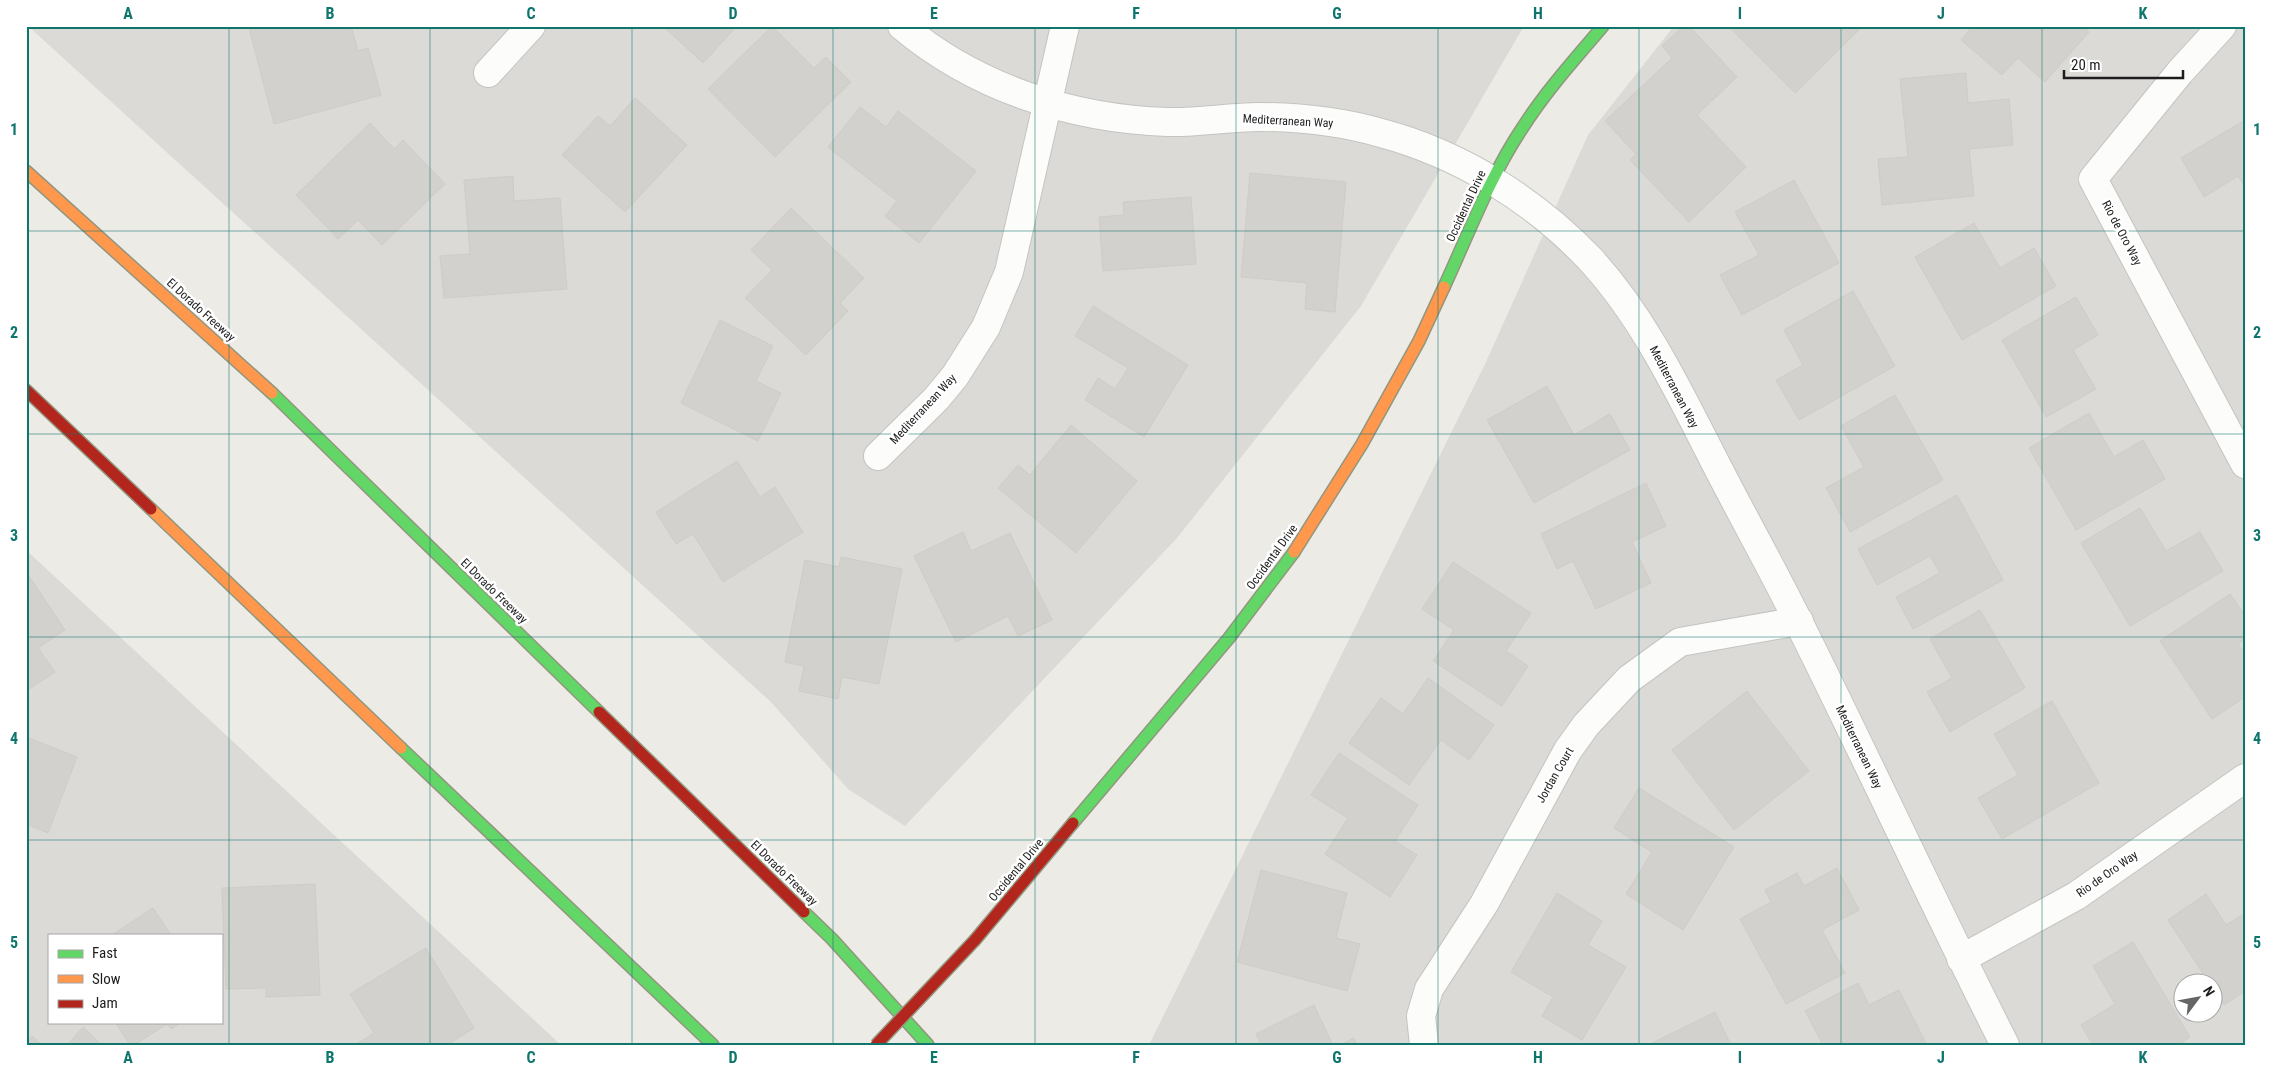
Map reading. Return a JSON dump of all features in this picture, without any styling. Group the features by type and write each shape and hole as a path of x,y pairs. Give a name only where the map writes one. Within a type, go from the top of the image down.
{"main road":[{"name":"Occidental Drive","path":"876,1045 974,940 1229,638 1300,544 1362,444 1419,341 1493,180 1522,128 1544,97 1603,26"},
{"name":"El Dorado Freeway","path":"26,171 254,376 832,939 928,1045"},
{"path":"26,390 713,1045"}],"street":[{"path":"488,73 531,26"},
{"name":"Mediterranean Way","path":"902,26 929,48 981,77 1048,104 1110,117 1170,122 1259,117 1321,120 1381,133 1440,153 1493,180 1546,217 1590,260 1629,308 1661,360 1799,621 1961,959 2006,1045"},
{"name":"Mediterranean Way","path":"878,456 936,399 955,376 986,327 1009,272 1065,26"},
{"name":"Rio de Oro Way","path":"2222,26 2180,72 2094,178 2245,464"},
{"name":"Jordan Court","path":"1424,1045 1421,1016 1429,989 1484,904 1568,750 1586,725 1629,679 1680,642 1799,621"},
{"name":"Rio de Oro Way","path":"1961,959 2076,896 2245,778"}],"shaded area":[{"path":"28,26 1524,26 1361,306 1177,538 905,826 848,789 771,702"},
{"path":"1674,26 2245,26 2245,1045 1149,1045 1486,362 1588,135"},
{"path":"26,550 561,1045 26,1045"}],"building":[{"path":"254,26 351,26 358,51 368,48 381,95 274,124 249,28"},
{"path":"663,26 737,26 703,63"},
{"path":"772,26 814,68 826,57 851,82 775,157 708,89"},
{"path":"1683,26 1689,26 1737,77 1697,115 1746,167 1689,222 1630,160 1636,154 1605,121 1672,58 1662,46"},
{"path":"1728,26 1863,26 1795,93"},
{"path":"1973,26 2083,26 2089,32 2045,82 2018,58 2002,75 1961,40"},
{"path":"1966,73 1968,103 2009,99 2013,145 1969,149 1974,196 1882,205 1878,159 1908,157 1900,79"},
{"path":"635,98 687,145 625,212 562,155 598,116 610,126"},
{"path":"860,107 886,127 898,111 976,171 919,243 885,216 897,201 828,147"},
{"path":"2245,120 2245,187 2238,176 2204,197 2181,158"},
{"path":"370,123 394,149 403,140 445,184 382,245 358,220 338,239 296,195"},
{"path":"1250,173 1346,182 1335,312 1305,309 1307,283 1241,277"},
{"path":"513,176 514,201 560,198 567,289 444,298 440,256 470,254 464,180"},
{"path":"1794,180 1839,263 1742,315 1720,275 1759,255 1735,212"},
{"path":"1191,197 1196,264 1103,271 1099,217 1124,215 1123,202"},
{"path":"791,208 864,278 840,303 848,311 806,355 745,298 772,270 751,250"},
{"path":"1974,223 2000,268 2034,248 2056,286 1962,340 1915,257"},
{"path":"1853,291 1895,366 1799,420 1776,380 1803,365 1784,330"},
{"path":"2076,297 2098,335 2073,350 2096,389 2046,417 2002,340"},
{"path":"1093,306 1188,365 1144,437 1085,400 1098,378 1115,389 1128,368 1075,336"},
{"path":"720,320 773,346 756,381 781,393 758,441 681,403"},
{"path":"1547,386 1574,435 1610,414 1630,450 1534,503 1487,420"},
{"path":"1895,395 1943,480 1850,532 1826,488 1864,467 1841,426"},
{"path":"2089,413 2114,457 2143,440 2165,479 2076,530 2029,448"},
{"path":"1071,425 1137,481 1076,553 998,488 1018,465 1030,475"},
{"path":"737,461 760,497 775,487 803,532 723,582 693,534 676,544 656,512"},
{"path":"1646,483 1666,526 1632,542 1651,583 1596,609 1573,561 1557,569 1541,534"},
{"path":"1957,495 2003,580 1913,629 1896,597 1940,573 1930,556 1877,585 1858,549"},
{"path":"2140,508 2166,551 2200,532 2223,571 2130,626 2081,543"},
{"path":"963,532 971,551 1010,533 1052,620 1018,636 1008,616 956,642 914,556"},
{"path":"841,557 902,569 879,684 842,677 838,699 799,691 804,666 785,662 805,560 839,567"},
{"path":"1453,562 1531,613 1506,651 1528,666 1502,706 1433,661 1454,630 1422,609"},
{"path":"29,576 65,630 38,648 55,672 26,691 26,577"},
{"path":"2230,594 2245,615 2245,639 2238,644 2245,655 2245,697 2212,719 2160,641"},
{"path":"1980,610 2025,688 1950,732 1927,692 1952,678 1930,639"},
{"path":"1428,678 1494,725 1469,760 1441,740 1409,785 1349,743 1381,698 1403,714"},
{"path":"1747,691 1809,771 1734,830 1672,750"},
{"path":"2052,701 2099,783 2002,839 1978,798 2018,775 1994,734"},
{"path":"26,737 77,757 48,833 26,824"},
{"path":"1339,753 1418,805 1395,841 1417,855 1390,897 1325,854 1348,818 1311,795"},
{"path":"1639,788 1734,847 1683,930 1626,894 1652,852 1614,828"},
{"path":"1837,868 1859,910 1822,930 1845,973 1786,1004 1740,919 1771,902 1765,890 1797,873 1804,886"},
{"path":"1261,870 1347,893 1336,938 1360,944 1347,991 1237,962"},
{"path":"315,884 320,995 266,997 266,988 226,989 222,888"},
{"path":"1557,893 1602,921 1588,945 1626,967 1582,1040 1542,1016 1553,997 1511,972"},
{"path":"2206,894 2226,925 2245,913 2245,991 2224,1005 2224,974 2203,974 2168,920"},
{"path":"153,908 170,934 114,934"},
{"path":"2133,942 2174,1010 2174,1024 2182,1024 2190,1037 2178,1045 2093,1045 2081,1025 2115,1004 2093,966"},
{"path":"426,948 474,1028 447,1045 355,1045 374,1033 350,994"},
{"path":"1858,983 1869,1005 1899,990 1927,1045 1823,1045 1805,1011"},
{"path":"1314,1005 1333,1045 1261,1045 1256,1034"},
{"path":"1715,1012 1731,1045 1648,1045"},
{"path":"116,1024 167,1024 134,1045 130,1045"},
{"path":"167,1024 179,1024 171,1029"},
{"path":"83,1027 102,1045 67,1045"},
{"path":"32,1036 42,1045 26,1045"},
{"path":"1354,1038 1357,1045 1340,1045"}],"traffic: fast":[{"path":"1444,287 1480,205 1511,146 1551,88 1603,26"},
{"path":"272,393 599,712"},
{"path":"1073,823 1229,638 1294,552"},
{"path":"401,748 713,1045"},
{"path":"804,912 832,939 928,1045"}],"traffic: slow":[{"path":"26,171 272,393"},
{"path":"1294,552 1362,444 1419,341 1444,287"},
{"path":"151,509 401,748"}],"traffic: jam":[{"path":"26,390 151,509"},
{"path":"599,712 804,912"},
{"path":"975,940 1073,823"},
{"path":"876,1045 975,940"}]}
